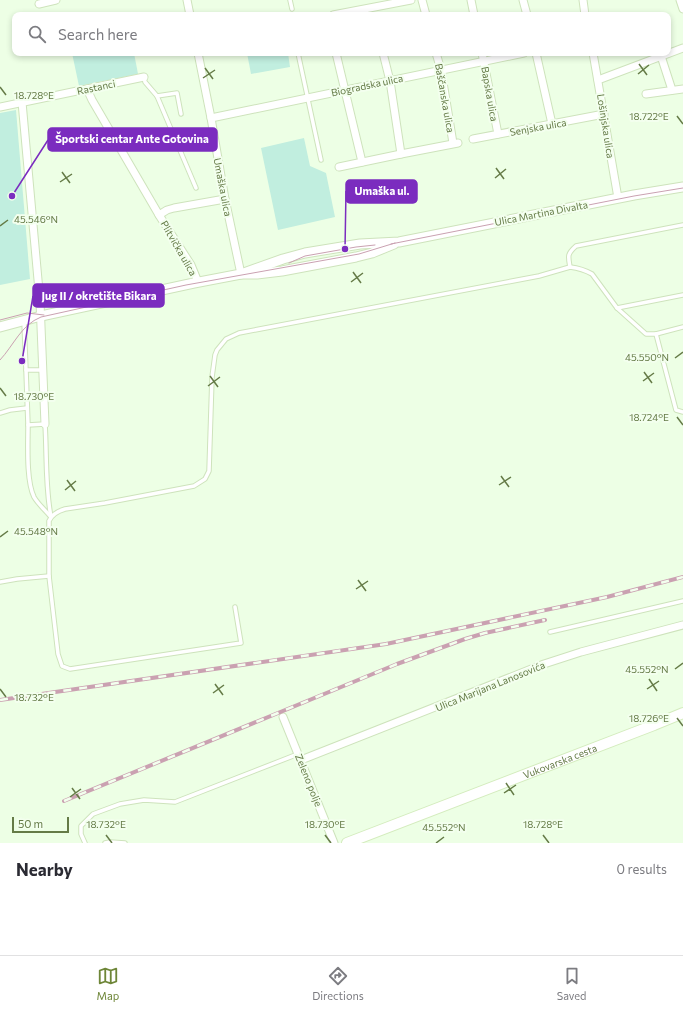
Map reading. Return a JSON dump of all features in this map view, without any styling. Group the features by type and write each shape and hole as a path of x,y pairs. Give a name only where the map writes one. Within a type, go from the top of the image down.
{"main road":[{"name":"Vukovarska cesta","path":"347,843 683,713"}],"street":[{"path":"39,2 56,0"},
{"path":"187,0 189,12"},
{"path":"363,12 373,11 411,0"},
{"path":"422,0 425,12"},
{"path":"471,0 473,12"},
{"path":"524,0 526,12"},
{"path":"583,0 585,12"},
{"path":"680,0 683,9"},
{"path":"671,52 683,48"},
{"name":"Umaška ulica","path":"199,56 225,199 241,274"},
{"path":"337,56 362,162"},
{"path":"339,167 401,154 390,81 384,56"},
{"name":"Baščanska ulica","path":"401,154 456,143 437,56"},
{"name":"Bapska ulica","path":"483,56 498,134"},
{"name":"Biogradska ulica","path":"211,118 509,56"},
{"path":"537,56 552,124"},
{"name":"Lošinjska ulica","path":"594,56 618,198"},
{"path":"598,80 661,56 672,90"},
{"name":"Rastanci","path":"0,107 144,77"},
{"name":"Plitvička ulica","path":"86,89 159,215 191,265 198,282"},
{"path":"646,94 683,89"},
{"path":"22,102 41,316 45,424"},
{"name":"Senjska ulica","path":"473,139 604,114"},
{"name":"Ulica Martina Divalta","path":"241,274 296,255 360,244 399,242 618,198 683,187"},
{"name":"Plitvička ulica","path":"159,215 174,208 225,199"},
{"name":"Ulica Martina Divalta","path":"0,327 41,316 198,282 241,274 258,274 282,271 356,257 372,253 399,242"},
{"name":"Ulica Marijana Lanosovića","path":"300,757 544,664 581,652 683,624"},
{"name":"Zeleno polje","path":"283,717 334,843"}],"lane":[{"path":"290,0 292,9"},
{"path":"299,56 320,160"},
{"path":"144,77 145,82 157,96 196,188"},
{"path":"157,96 177,93 181,114"},
{"path":"570,268 568,258 570,252 576,246 683,225"},
{"path":"51,517 65,509 194,486 205,479 209,471 212,377 217,350 226,339 240,333 538,276 570,268 579,268 592,274 617,308 646,334 656,334 683,327"},
{"path":"617,308 683,295"},
{"path":"24,320 30,483 34,497 51,517"},
{"path":"656,334 676,410 683,412"},
{"path":"26,370 43,370"},
{"path":"0,413 27,408"},
{"path":"28,425 45,424 47,489 51,517 49,521 49,576 58,654 62,666 70,669 241,643 235,607"},
{"path":"0,582 49,576"},
{"path":"550,632 683,601"},
{"path":"85,843 81,834 81,826 93,814 120,804 144,800 175,802 300,757"},
{"path":"105,843 125,843"}],"shaded area":[{"path":"73,56 135,56 138,74 79,86"},
{"path":"248,56 288,56 290,67 251,74"},
{"path":"16,110 30,279 0,285 0,113"},
{"path":"304,138 310,166 326,173 335,217 278,230 261,148"}],"tram line":[{"path":"391,244 634,196 683,188"},
{"path":"0,360 23,330 41,317 186,285 359,254 395,243"},
{"path":"289,263 305,256 375,245"},
{"path":"0,320 27,313 44,315"}],"railway":[{"path":"0,700 386,644 607,597 683,577"},
{"path":"64,801 397,664 485,633 545,620"}],"place":[{"name":"Športski centar Ante Gotovina","path":"12,196"},
{"name":"Umaška ul.","path":"345,249"},
{"name":"Jug II / okretište Bikara","path":"22,361"}]}
